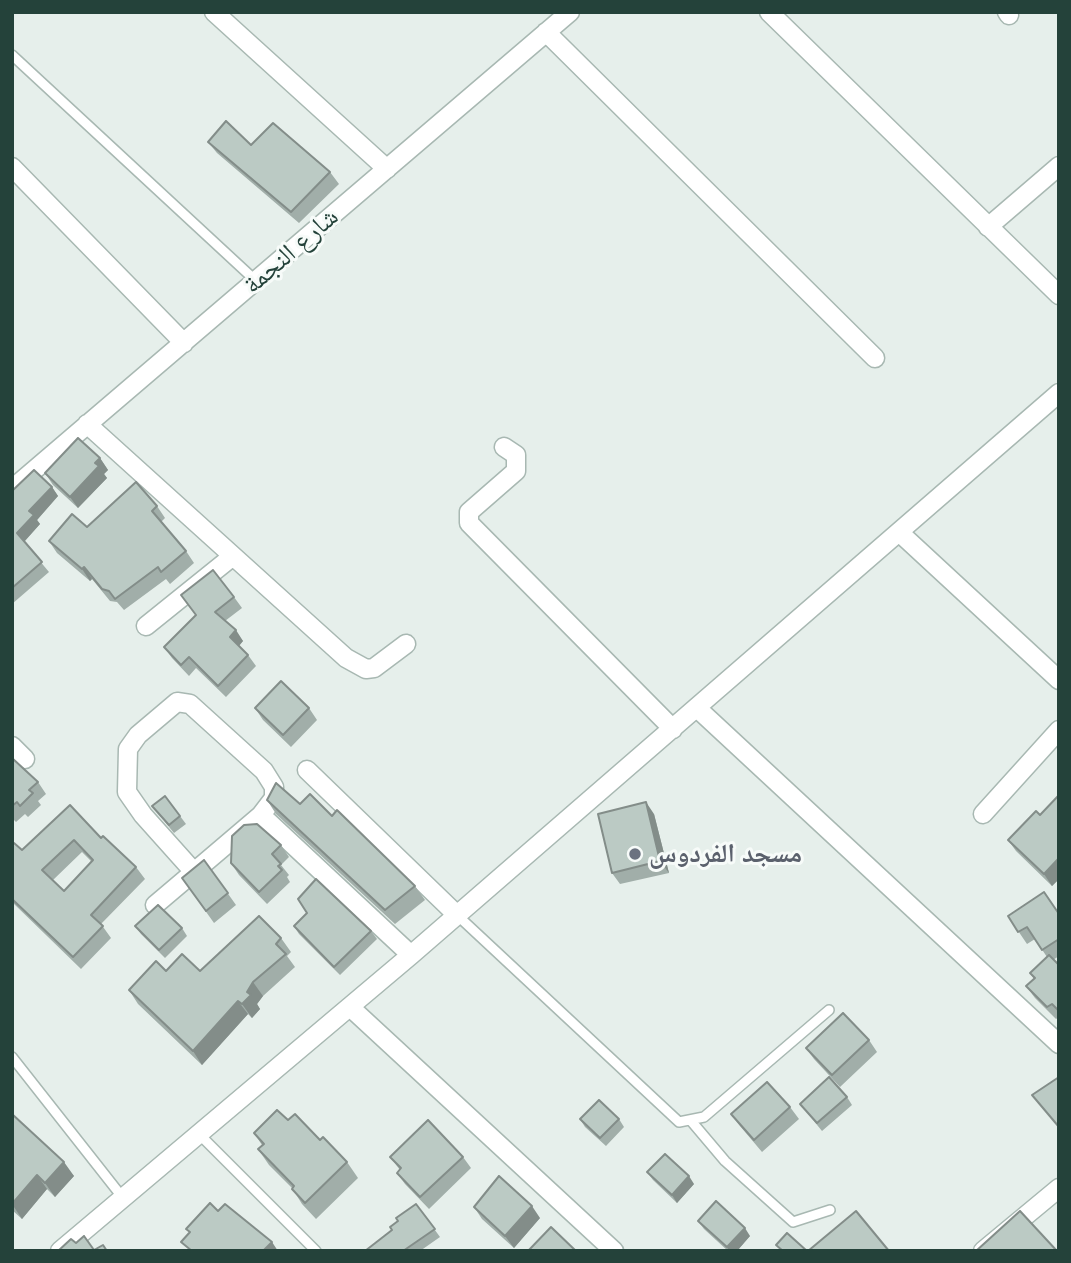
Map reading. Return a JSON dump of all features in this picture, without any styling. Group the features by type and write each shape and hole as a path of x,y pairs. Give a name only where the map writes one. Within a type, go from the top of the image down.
{"street":[{"path":"214,12 387,169"},
{"path":"769,12 1059,295"},
{"path":"555,20 874,358"},
{"name":"شارع النجمة","path":"12,489 387,169 555,20"},
{"path":"988,227 1059,166"},
{"path":"12,167 184,343"},
{"path":"60,1251 411,956 1059,393"},
{"path":"87,424 357,664 374,668 406,643"},
{"path":"505,447 516,455 516,471 469,513 468,523 673,729"},
{"path":"900,533 1059,680"},
{"path":"146,626 233,556"},
{"path":"155,905 194,872 261,815 274,798 274,787 264,771 190,704 177,702 128,749 127,792 143,815 194,872"},
{"path":"698,709 1059,1044"},
{"path":"983,814 1059,730"},
{"path":"307,771 457,915"},
{"path":"261,815 411,956"},
{"path":"350,1007 614,1251"},
{"path":"983,1251 1059,1188"}],"lane":[{"path":"12,55 256,281"},
{"path":"457,915 678,1122 692,1122 713,1110 829,1010"},
{"path":"12,1057 123,1198"},
{"path":"692,1122 734,1170 793,1222 830,1210"},
{"path":"199,1134 316,1251"}],"building":[{"path":"226,121 251,145 273,123 330,172 291,212 208,142"},
{"path":"78,438 100,458 95,463 99,466 70,497 45,473"},
{"path":"34,470 52,487 29,511 34,515 17,533 42,562 12,588 12,491"},
{"path":"136,482 157,506 152,511 186,551 161,572 158,567 115,599 109,591 102,589 84,567 82,569 49,541 72,514 87,527"},
{"path":"213,570 234,597 215,612 236,630 230,637 248,655 218,686 189,657 181,665 164,647 196,615 181,595"},
{"path":"281,681 309,708 283,735 255,708"},
{"path":"12,758 38,782 29,790 33,793 20,806 17,802 12,806"},
{"path":"276,783 300,804 310,794 332,816 337,810 415,886 385,910 267,800"},
{"path":"1059,795 1059,858 1044,874 1008,840 1036,811 1040,815"},
{"path":"165,796 180,816 169,825 152,806"},
{"path":"646,802 660,861 612,873 598,814"},
{"path":"70,805 101,838 103,836 136,867 91,915 103,926 73,957 12,899 12,845 14,843 22,850","holes":["74,840 93,860 64,891 42,870"]},
{"path":"257,824 281,845 272,854 281,864 278,866 282,870 259,892 231,863 232,836 244,825"},
{"path":"204,860 228,893 206,911 182,878"},
{"path":"316,879 371,931 334,967 294,926 307,913 298,899"},
{"path":"1044,892 1059,914 1059,939 1042,950 1027,927 1018,932 1008,916"},
{"path":"158,905 182,928 159,950 135,926"},
{"path":"259,916 281,938 276,944 286,954 253,982 247,992 251,995 242,1004 238,1001 193,1051 129,990 156,961 166,971 182,954 200,971"},
{"path":"1049,955 1059,965 1059,1011 1052,1004 1047,1007 1026,986 1035,978 1030,973"},
{"path":"843,1013 869,1040 832,1075 806,1048"},
{"path":"829,1077 847,1097 817,1123 800,1104"},
{"path":"1059,1077 1059,1127 1032,1095"},
{"path":"767,1082 790,1107 754,1140 731,1114"},
{"path":"599,1100 619,1119 600,1138 580,1119"},
{"path":"277,1110 288,1120 295,1114 320,1140 323,1137 347,1162 305,1203 292,1189 294,1186 258,1149 264,1144 254,1133"},
{"path":"12,1114 64,1162 45,1183 37,1175 12,1204"},
{"path":"428,1120 463,1157 420,1197 397,1173 401,1168 390,1157"},
{"path":"665,1154 689,1176 672,1195 647,1172"},
{"path":"499,1176 532,1206 505,1236 474,1207"},
{"path":"716,1201 745,1228 727,1247 698,1221"},
{"path":"210,1203 218,1211 225,1204 272,1242 263,1251 192,1251 181,1242 190,1232 186,1229"},
{"path":"416,1204 435,1229 403,1251 365,1251 392,1230 390,1227 398,1221 396,1218"},
{"path":"856,1211 889,1251 808,1251"},
{"path":"1020,1211 1057,1251 976,1251"},
{"path":"551,1227 576,1251 528,1251"},
{"path":"787,1233 807,1251 783,1251 776,1245"},
{"path":"84,1236 94,1250 103,1245 107,1251 58,1251 71,1239 76,1243"}],"place":[{"name":"مسجد الفردوس","path":"635,854"}]}
